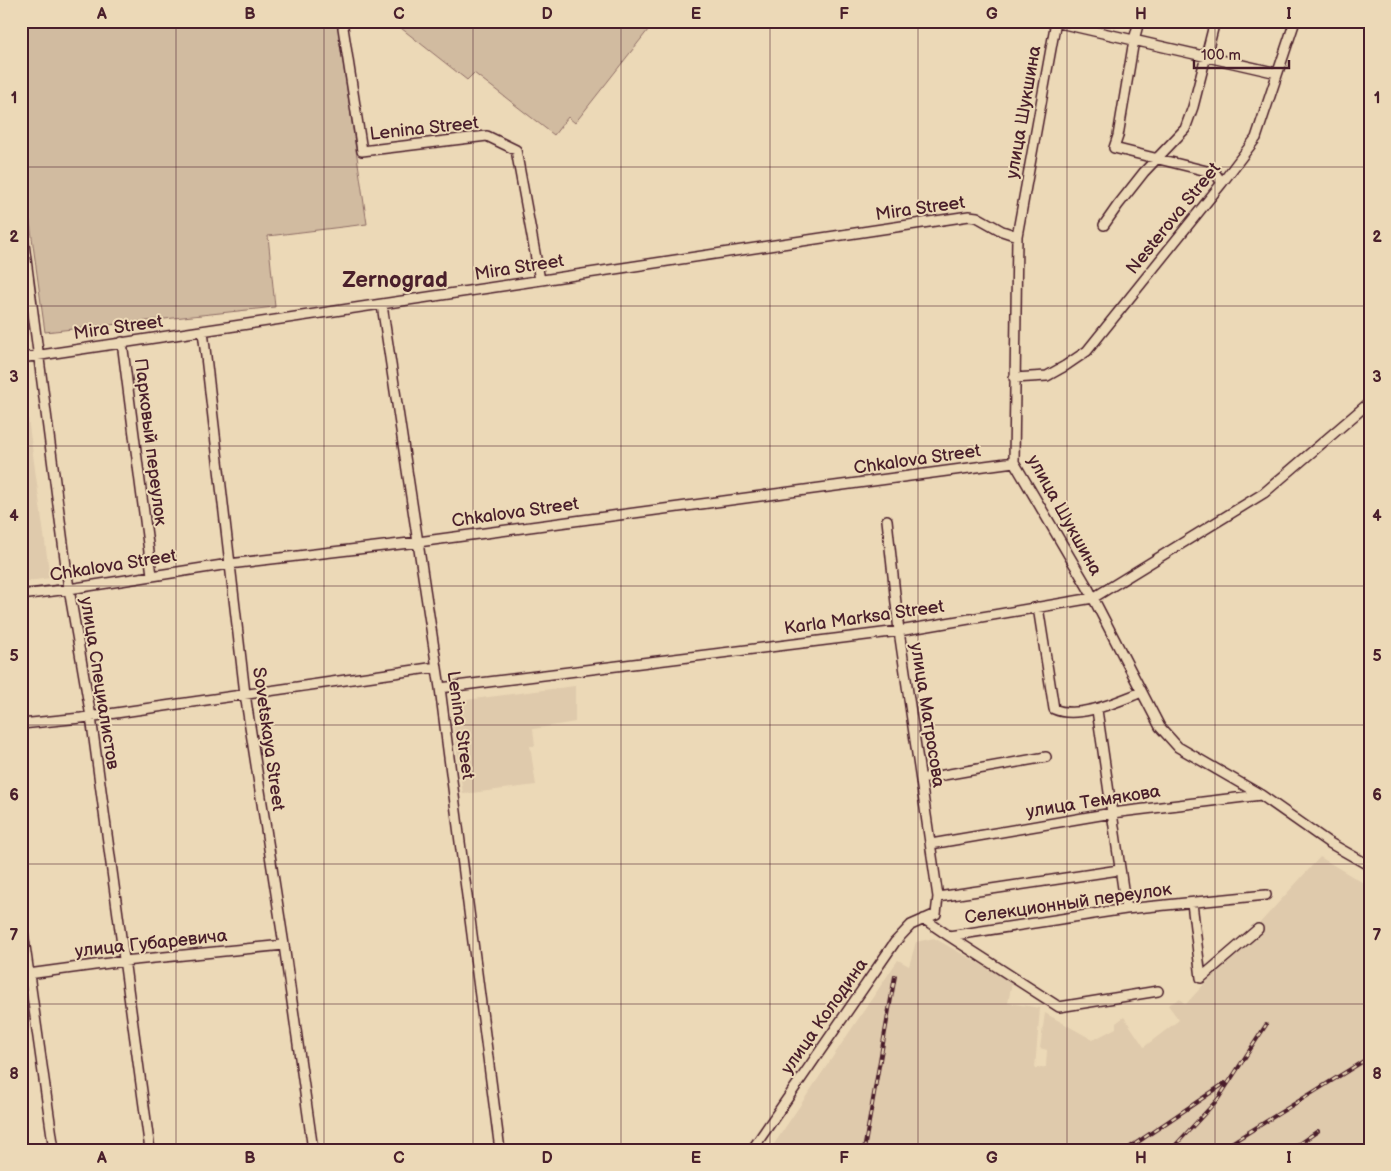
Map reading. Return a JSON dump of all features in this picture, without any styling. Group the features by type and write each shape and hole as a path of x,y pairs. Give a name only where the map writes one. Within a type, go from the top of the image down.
{"street":[{"name":"Lenina Street","path":"342,21 362,151 488,136 516,150 540,280"},
{"path":"1139,21 1134,40 1118,136 1114,148 1215,173 1222,183"},
{"path":"1104,225 1118,204 1185,128 1193,107 1215,21"},
{"name":"Nesterova Street","path":"1014,378 1047,376 1087,351 1222,183 1256,138 1295,21"},
{"path":"1056,22 1277,73"},
{"name":"улица Шукшина","path":"1056,22 1017,236 1014,462 1093,598 1160,727 1178,747 1261,795 1328,842 1370,866"},
{"name":"Mira Street","path":"21,358 969,216 976,217 1002,231 1017,236"},
{"name":"улица Специалистов","path":"21,221 69,589 91,717 150,1150"},
{"name":"Lenina Street","path":"382,305 440,688 500,1150"},
{"name":"Sovetskaya Street","path":"203,331 245,694 313,1150"},
{"name":"Парковый переулок","path":"122,342 152,575"},
{"name":"Karla Marksa Street","path":"440,688 899,631 1093,598 1264,493 1370,402"},
{"name":"Chkalova Street","path":"21,595 229,564 418,542 1014,462"},
{"name":"улица Матросова","path":"888,520 899,631 938,897 936,914"},
{"path":"1038,607 1054,709 1061,712 1097,710 1142,692"},
{"path":"21,724 91,717 436,667"},
{"path":"1097,710 1126,909"},
{"path":"921,779 1046,757"},
{"name":"улица Темякова","path":"931,844 1112,813 1261,795"},
{"path":"938,897 1119,870"},
{"name":"Селекционный переулок","path":"949,936 1126,909 1266,895"},
{"name":"Селекционный переулок","path":"1192,903 1201,978 1258,929"},
{"name":"улица Колодина","path":"752,1150 895,942 911,925 936,914"},
{"path":"21,918 25,975 54,1150"},
{"name":"Селекционный переулок","path":"924,919 1059,1007 1158,992"},
{"name":"улица Губаревича","path":"25,975 124,961 284,946"}],"shaded area":[{"path":"21,21 337,21 367,224 268,236 275,307 45,332 21,157"},
{"path":"392,21 646,21 652,25 575,123 568,117 554,135 474,73 467,80"},
{"path":"21,368 50,578 21,582"},
{"path":"575,686 575,722 533,729 535,746 530,746 536,785 463,794 450,702"},
{"path":"1320,857 1370,887 1370,1150 770,1150 898,960 909,966 916,942 934,938 1012,982 1008,1003 1040,1008 1035,1068 1046,1067 1047,1050 1040,1048 1045,1013 1093,1040 1116,1028 1116,1023 1124,1017 1144,1047 1179,1020 1168,1005 1179,999 1186,1004"}],"railway":[{"path":"864,1150 895,976"},
{"path":"1171,1150 1218,1099 1266,1025"},
{"path":"1220,1150 1370,1057"},
{"path":"1126,1150 1225,1083"},
{"path":"1290,1150 1318,1131"}],"district":[{"name":"Zernograd","path":"395,279"}]}
